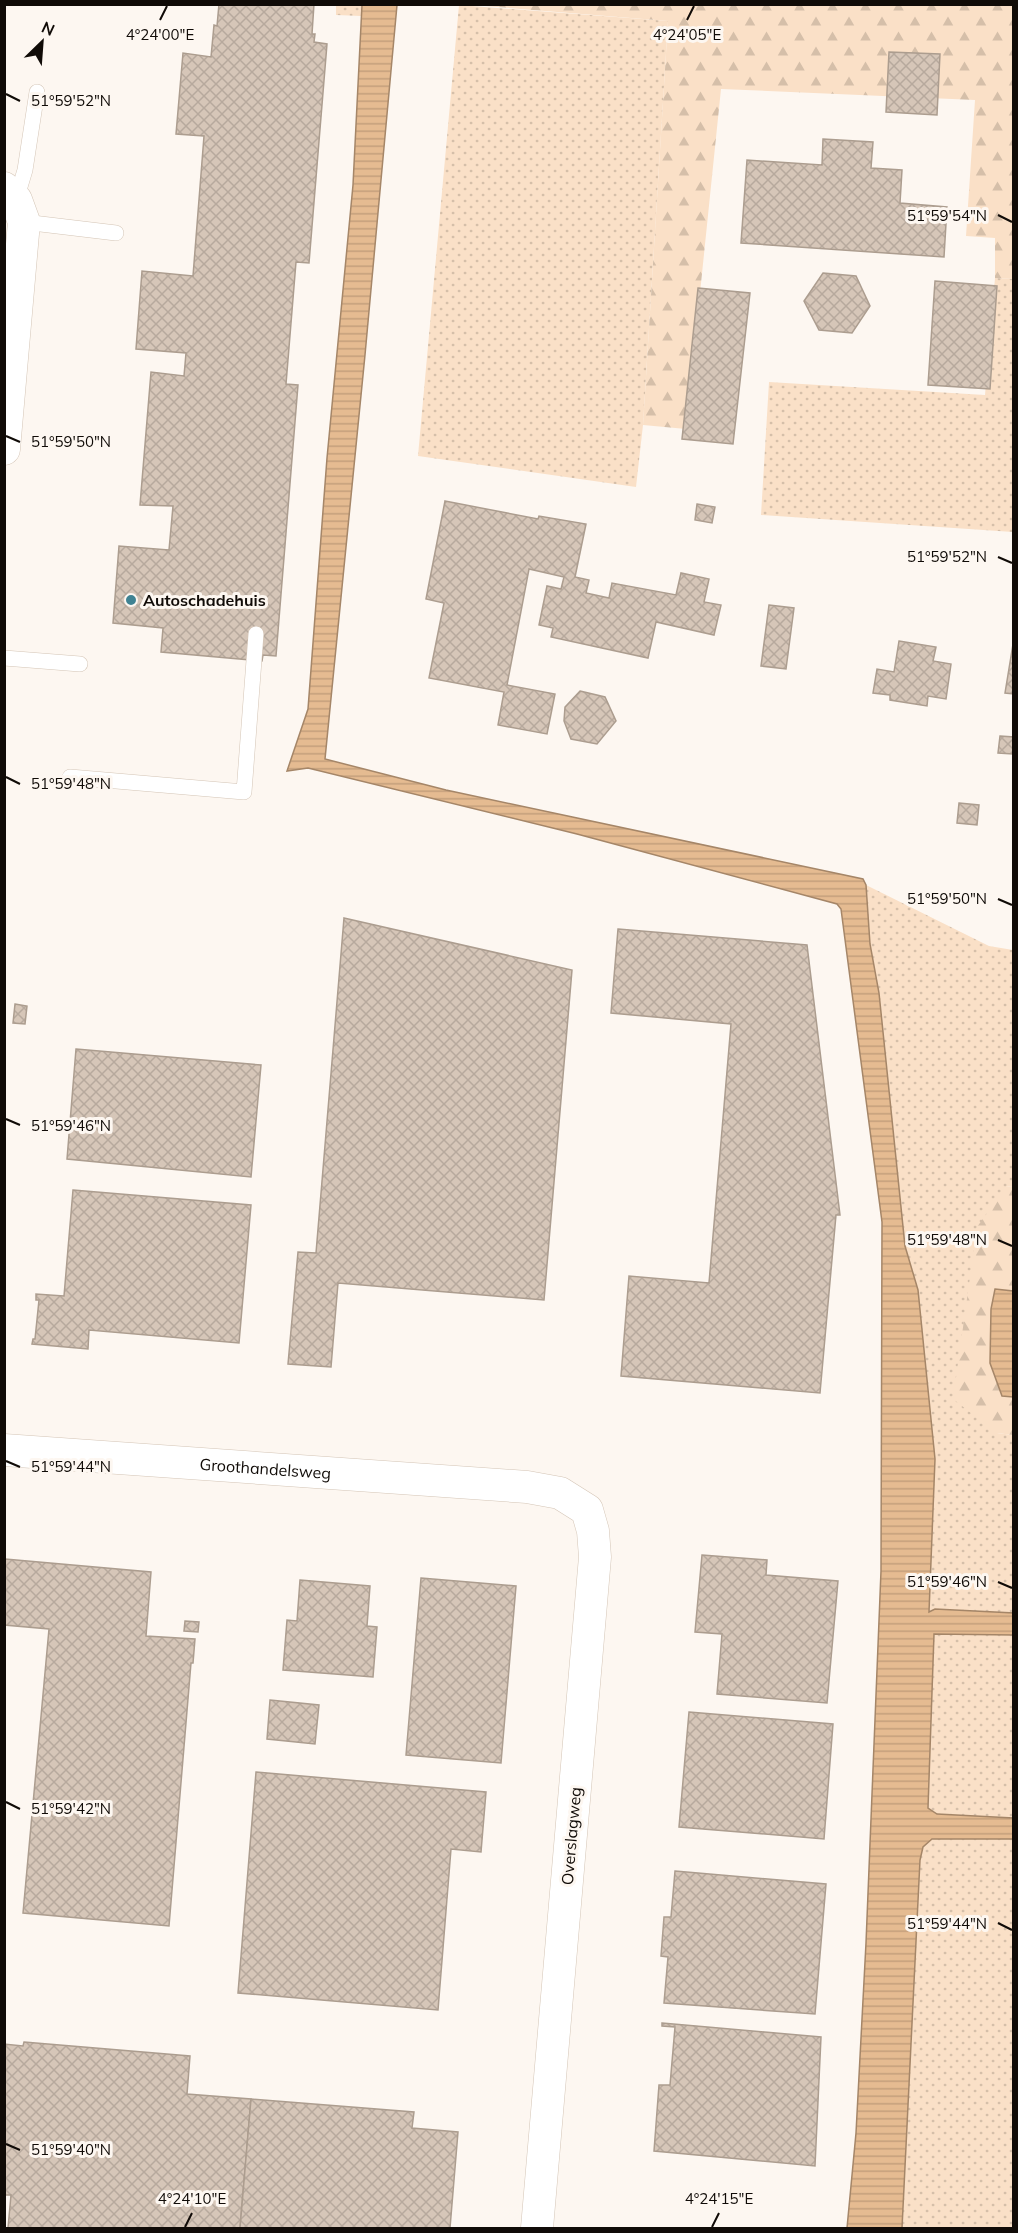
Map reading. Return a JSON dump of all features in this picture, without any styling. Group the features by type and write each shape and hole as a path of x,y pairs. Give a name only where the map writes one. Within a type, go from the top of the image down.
{"street":[{"path":"4,449 15,203"},
{"name":"Groothandelsweg","path":"4,1450 527,1487"},
{"name":"Overslagweg","path":"527,1487 560,1493 587,1510 593,1531 595,1557 537,2229"}],"lane":[{"path":"37,92 25,170 15,203 116,233"},
{"path":"70,777 244,792 256,634"},
{"path":"4,658 80,664"}],"green space":[{"path":"336,5 362,5 361,16 336,15"},
{"path":"459,5 668,21 643,425 636,487 418,456"},
{"path":"472,5 1013,5 1013,279 995,278 995,238 966,236 975,100 721,89 686,429 643,425 668,21"},
{"path":"995,278 1013,279 1013,532 761,515 769,382 985,395"},
{"path":"866,885 989,946 1013,950 1013,1186 1006,1187 997,1433 1013,1435 1013,1613 935,1609 929,1613 935,1459 918,1290 905,1246 879,993 870,944"},
{"path":"1013,1186 1013,1291 996,1289 1002,1396 1013,1397 1013,1435 997,1433 953,1399 977,1227 1006,1187"},
{"path":"934,1634 1013,1635 1013,1818 937,1814 928,1809"},
{"path":"931,1839 1013,1839 1013,2228 902,2228 920,1860 923,1847"}],"shaded area":[{"path":"362,5 397,5 325,759 446,790 863,879 866,885 870,944 879,993 905,1246 918,1290 935,1459 929,1612 935,1609 1014,1613 1013,1635 934,1634 928,1808 937,1814 1013,1818 1013,1839 932,1839 923,1847 920,1860 902,2228 847,2228 856,2133 866,1943 881,1571 882,1222 841,909 837,904 577,834 308,768 287,771 308,709 327,458 353,185"},
{"path":"995,1289 1013,1291 1013,1397 1002,1396 990,1363 991,1309"}],"building":[{"path":"219,4 314,4 312,34 315,34 314,42 327,44 309,263 296,262 286,384 298,385 276,656 263,655 262,661 161,652 163,628 113,623 119,546 169,550 173,506 140,505 151,372 184,376 186,353 136,349 142,271 193,276 204,136 176,134 183,53 211,57 214,25 217,26"},
{"path":"889,52 940,54 937,115 886,112"},
{"path":"823,139 873,142 871,168 902,170 900,203 947,207 944,257 741,243 747,160 822,165"},
{"path":"823,273 856,276 870,306 852,333 819,330 804,301"},
{"path":"935,281 997,286 990,389 928,385"},
{"path":"698,288 750,293 733,444 682,439"},
{"path":"445,501 538,519 539,516 586,524 575,577 589,580 586,593 609,598 612,583 676,595 681,573 709,579 704,602 721,605 714,635 656,622 648,658 551,637 553,628 539,625 547,586 561,589 564,577 529,569 507,685 555,694 547,734 498,725 504,692 429,678 444,603 426,599"},
{"path":"697,504 715,507 712,523 695,520"},
{"path":"769,605 794,608 786,669 761,666"},
{"path":"1014,638 1014,694 1005,693"},
{"path":"899,641 936,647 933,661 951,664 946,699 928,696 927,706 890,700 890,695 873,693 877,669 894,672"},
{"path":"580,691 605,697 616,721 597,744 571,739 564,721 565,707"},
{"path":"1000,736 1014,737 1013,754 998,753"},
{"path":"959,803 979,805 977,825 957,823"},
{"path":"344,918 572,970 544,1300 338,1283 331,1367 288,1364 298,1252 316,1253"},
{"path":"618,929 807,945 840,1215 836,1215 820,1393 621,1376 629,1276 709,1283 731,1024 611,1013"},
{"path":"15,1004 27,1006 25,1024 13,1023"},
{"path":"76,1049 261,1065 251,1177 67,1159"},
{"path":"73,1190 251,1205 239,1343 89,1330 88,1349 32,1344 35,1339 39,1300 36,1300 36,1294 64,1296"},
{"path":"702,1555 767,1560 766,1575 838,1581 827,1703 717,1694 722,1634 695,1632"},
{"path":"5,1559 151,1572 146,1636 195,1639 193,1663 191,1663 169,1926 23,1913 49,1629 4,1625"},
{"path":"421,1578 516,1586 501,1763 406,1755"},
{"path":"300,1580 370,1586 367,1626 377,1627 373,1677 283,1670 287,1620 297,1621"},
{"path":"185,1621 199,1622 198,1632 184,1631"},
{"path":"270,1700 319,1705 315,1744 267,1739"},
{"path":"689,1712 833,1724 824,1839 679,1827"},
{"path":"256,1772 486,1792 481,1852 451,1849 438,2010 238,1993"},
{"path":"675,1871 826,1884 815,2014 664,2003 668,1957 661,1956 664,1917 671,1917"},
{"path":"662,2023 821,2037 815,2166 654,2151 659,2085 670,2085 675,2027 662,2026"},
{"path":"24,2042 190,2056 187,2094 251,2099 240,2228 8,2228 11,2195 4,2195 4,2044 23,2046"},
{"path":"251,2099 414,2112 412,2128 458,2132 450,2228 240,2228"}],"place":[{"name":"Autoschadehuis","path":"131,600"}]}
